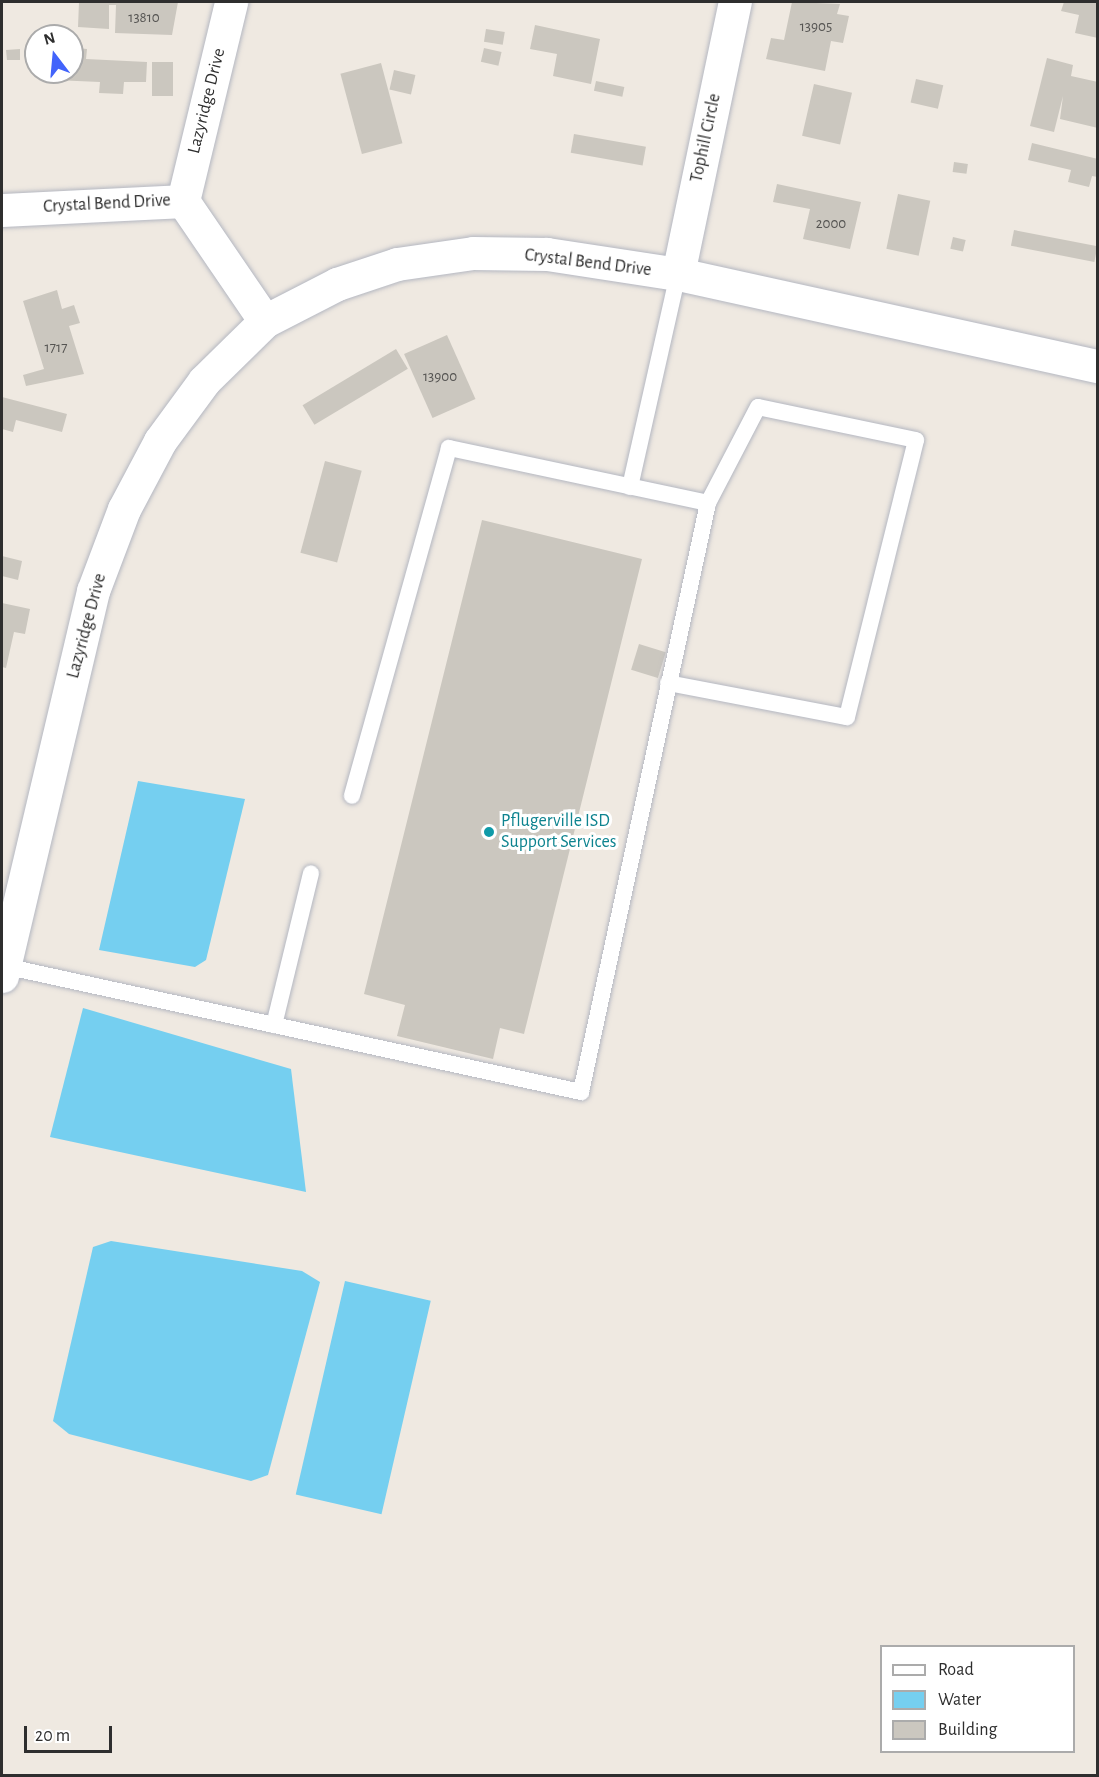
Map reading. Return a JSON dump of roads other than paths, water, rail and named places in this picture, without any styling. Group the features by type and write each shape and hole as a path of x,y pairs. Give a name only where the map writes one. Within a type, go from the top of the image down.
{"street":[{"name":"Lazyridge Drive","path":"183,201 231,2"},
{"name":"Tophill Circle","path":"678,274 735,2"},
{"name":"Crystal Bend Drive","path":"2,210 183,201 265,321 337,284 397,264 473,253 547,254 678,274 1098,366"},
{"name":"Lazyridge Drive","path":"3,971 93,591 124,509 160,441 204,381 265,321"}],"lane":[{"path":"630,487 678,274"},
{"path":"3,971 274,1025 581,1092 668,683 708,503 758,407 916,440 847,717 668,683"},
{"path":"352,796 449,448 708,503"},
{"path":"274,1025 311,873"}],"water":[{"path":"138,781 245,799 206,960 195,967 99,950"},
{"path":"83,1008 291,1069 306,1192 50,1137"},
{"path":"111,1241 302,1271 320,1282 268,1475 251,1481 69,1434 53,1421 93,1247"},
{"path":"345,1281 431,1301 381,1514 296,1494"}],"place":[{"name":"Pflugerville ISD Support Services","path":"489,832"}]}
